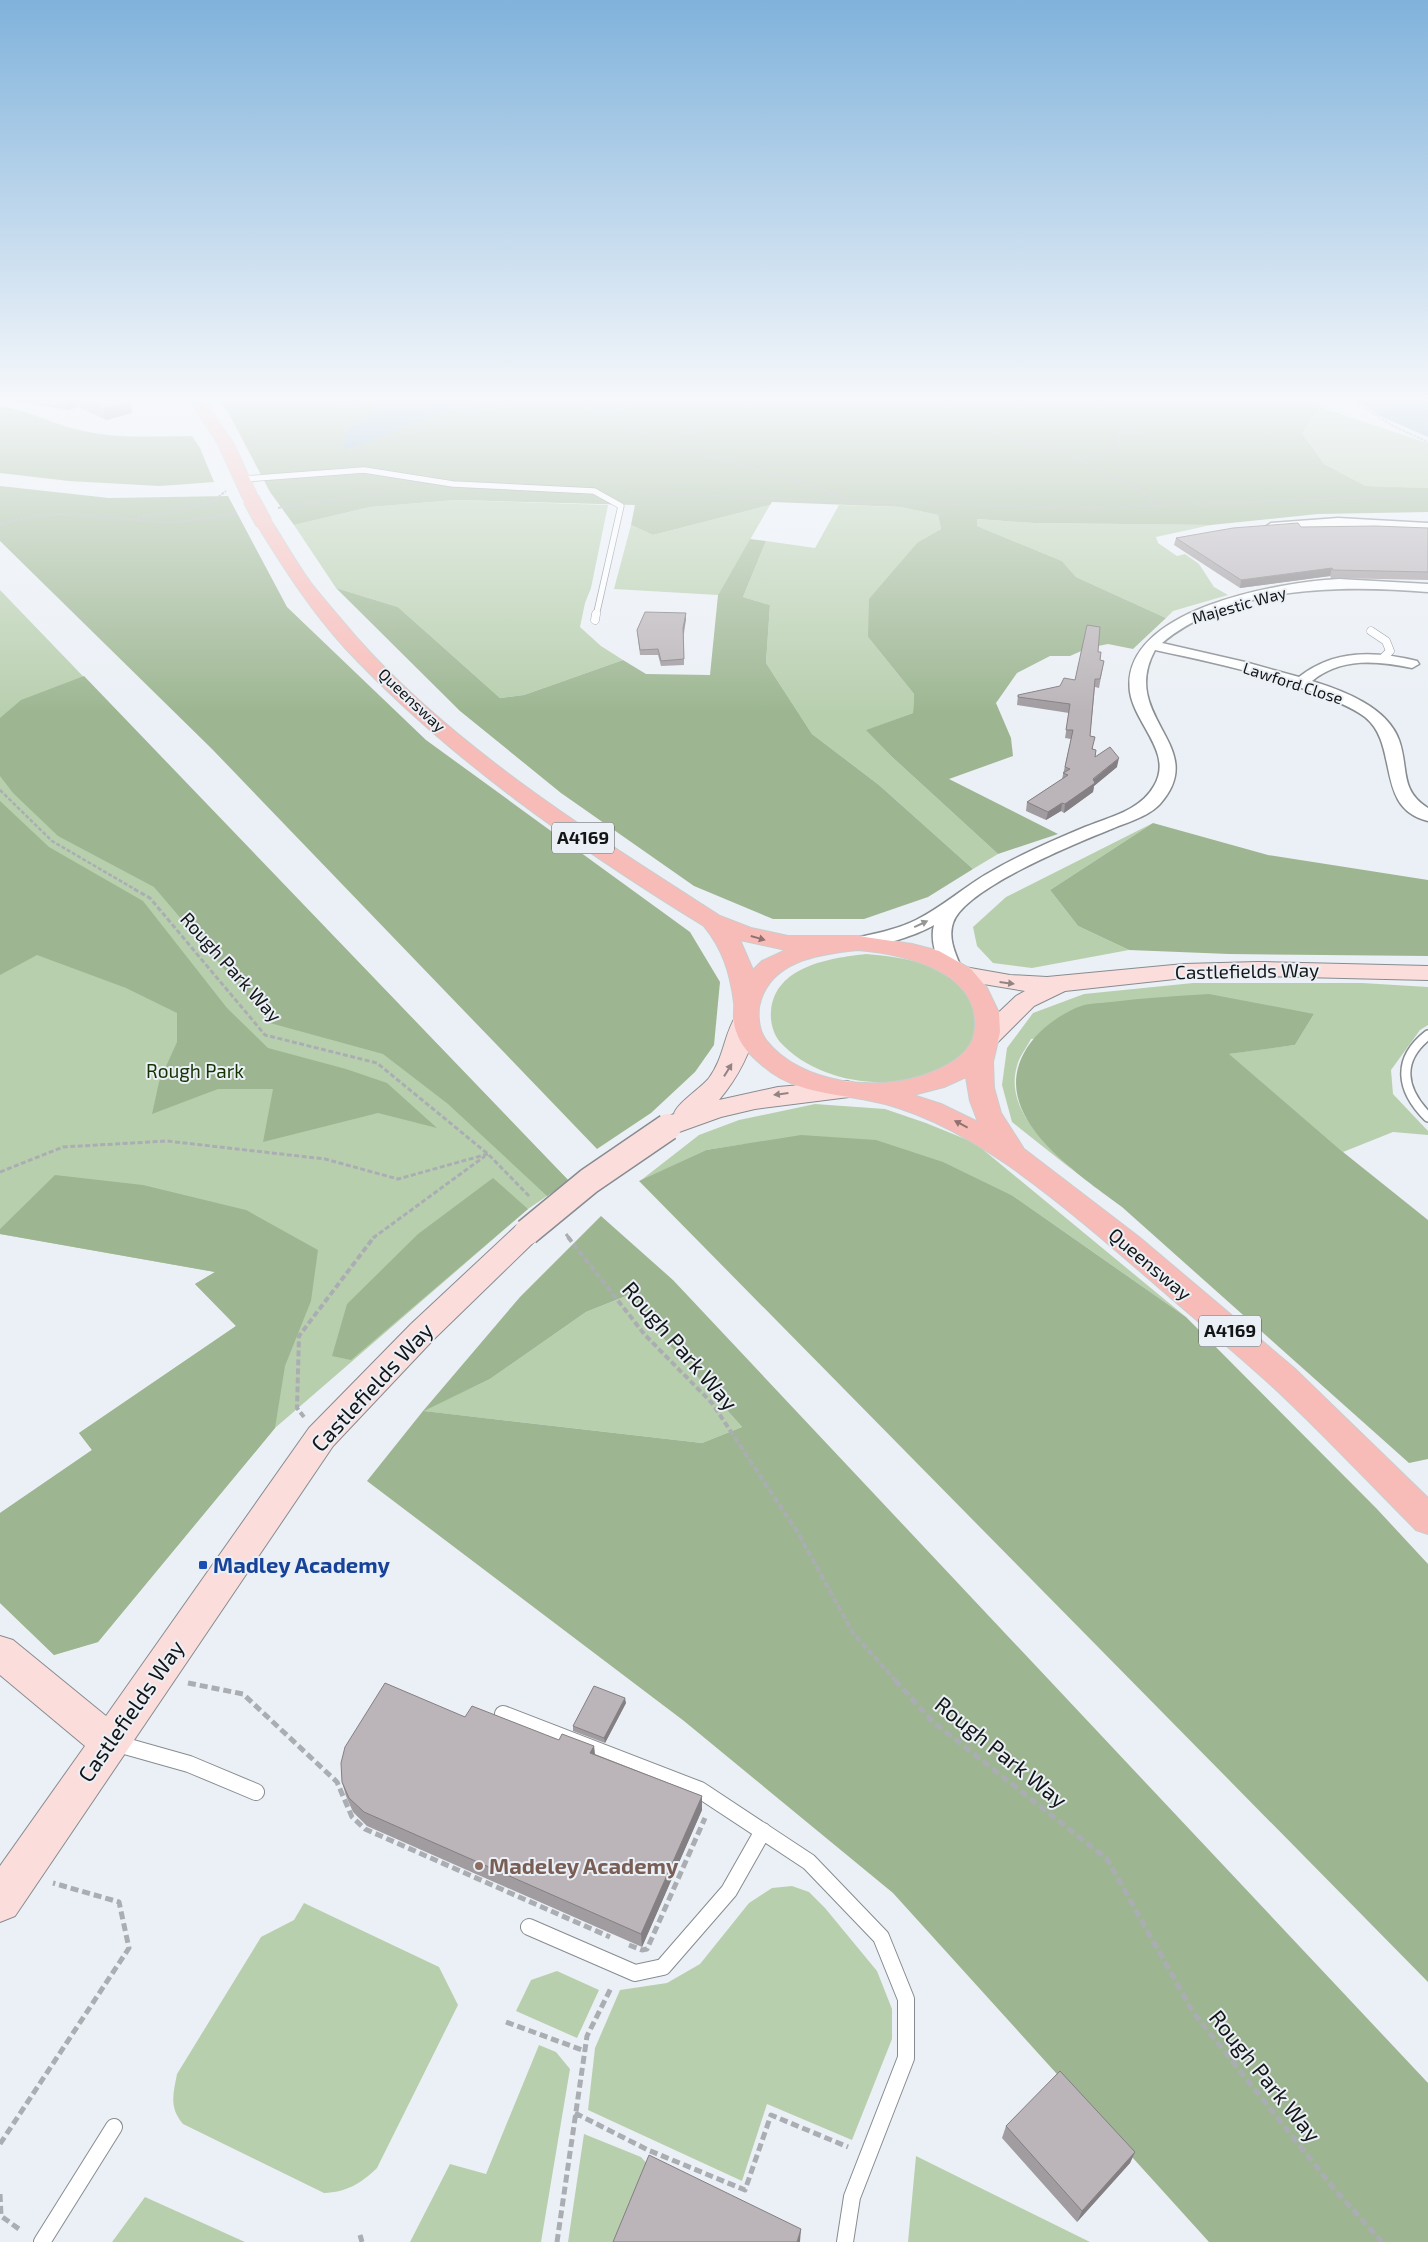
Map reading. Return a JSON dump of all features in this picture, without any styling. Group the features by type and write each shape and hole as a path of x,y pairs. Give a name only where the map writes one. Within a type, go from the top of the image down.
{"main road":[{"name":"Queensway","path":"247,506 268,516 281,553 310,594 358,650 406,697 461,745 574,832 712,921 723,931 735,951 744,981 746,1011 756,1045 778,1065 809,1081 859,1091 931,1110 952,1119 1018,1158 1128,1244 1283,1377 1428,1520"},
{"name":"Queensway","path":"712,921 743,934 774,942 812,946 848,943 892,946 924,954 955,970 979,993 988,1016 978,1071 986,1109 1006,1143 1018,1158"},
{"path":"746,1011 757,980 777,963 805,951 848,943"},
{"name":"Castlefields Way","path":"984,1043 1025,1001 1049,989 1066,984 1124,976 1184,971 1258,969 1428,973"},
{"name":"Castlefields Way","path":"955,970 1010,983 1066,984"},
{"name":"Castlefields Way","path":"9,1887 321,1437 422,1332 527,1232 589,1181 668,1128 709,1095 722,1080 736,1056 746,1011"},
{"path":"859,1091 907,1089 940,1080 965,1066 984,1043"},
{"name":"Castlefields Way","path":"668,1128 696,1114 753,1098 783,1094 859,1091"},
{"path":"0,1652 109,1742"}],"street":[{"path":"1261,528 1338,522 1428,526"},
{"name":"Majestic Way","path":"1151,644 1186,620 1258,596 1324,584 1393,585 1428,588"},
{"path":"848,943 910,929 934,918 999,874 1071,839 1135,813 1153,802 1164,784 1169,766 1158,739 1141,709 1137,682 1141,666 1151,644"},
{"name":"Lawford Close","path":"1151,644 1211,657 1301,683 1336,694 1364,710 1384,728 1392,751 1396,782 1402,794 1421,813 1428,816"},
{"path":"1301,683 1326,665 1352,658 1383,658 1412,664"},
{"path":"955,970 942,945 941,928 948,912 957,903"}],"lane":[{"path":"595,620 621,506 617,504"},
{"path":"1370,632 1386,641 1390,651 1383,658"},
{"path":"1428,1035 1418,1041 1404,1067 1408,1091 1419,1110 1428,1117"},
{"path":"503,1714 700,1790 809,1862 881,1937 906,1999 906,2058 852,2197 845,2242"},
{"path":"109,1742 189,1764 256,1792"},
{"path":"529,1926 635,1974 663,1967 729,1890 763,1831"},
{"path":"42,2242 114,2127"}],"path":[{"path":"134,520 202,504"},
{"path":"268,516 331,504"},
{"path":"922,504 1095,508 1217,504"},
{"path":"0,524 29,517 59,514 172,523 247,506"},
{"name":"Rough Park Way","path":"0,790 52,841 150,898 265,1035 377,1063 488,1154 502,1168"},
{"path":"0,1172 63,1147 167,1141 325,1160 398,1179 488,1154"},
{"path":"321,1437 297,1408 299,1336 376,1234 488,1154"},
{"name":"Rough Park Way","path":"568,1235 645,1335 712,1403 798,1533 853,1633 932,1722 1107,1859 1193,2012 1336,2191 1382,2242"},
{"path":"156,1674 243,1694 337,1782 352,1817 364,1829 614,1939"},
{"path":"623,1943 642,1950 647,1948 714,1799"},
{"path":"0,2144 129,1948 119,1902 9,1887"},
{"path":"557,2242 587,2036 611,1988"},
{"path":"506,2022 585,2051"},
{"path":"576,2113 648,2150 745,2190 771,2115 848,2147"},
{"path":"0,2194 1,2216 19,2229"},
{"path":"360,2235 362,2242"}],"green space":[{"path":"0,504 232,504 287,607 426,740 690,932 720,982 714,1045 695,1072 651,1113 597,1149 212,749 0,541"},
{"path":"278,504 411,504 370,507 294,525"},
{"path":"411,504 608,505 591,588 585,603 580,627 601,646 623,660 524,695 500,698 398,607 336,588 294,525 370,507"},
{"path":"586,504 771,504 653,535 631,525 635,505"},
{"path":"814,504 1428,504 1428,512 1318,514 1211,525 1034,523 977,519 977,526 1062,561 1076,577 1166,618 1133,649 1108,644 1088,648 1070,656 1050,656 1017,673 996,703 1011,738 1013,756 949,779 1058,834 998,854 891,756 866,730 913,713 914,694 868,637 869,599 918,542 941,529 938,515 901,507"},
{"path":"770,505 718,595 614,589 631,525 653,535"},
{"path":"839,505 901,507 938,515 941,529 918,542 868,637 914,694 913,713 867,730 891,756 998,854 973,869 879,785 812,734 766,663 770,605 743,597 766,541 815,548"},
{"path":"976,519 1034,523 1211,525 1156,537 1158,543 1177,556 1185,554 1199,564 1214,587 1228,595 1173,611 1166,618 1076,577 1062,561 977,526"},
{"path":"750,539 766,541 743,597 770,605 766,663 812,734 879,785 973,869 928,897 864,919 773,919 694,886 561,793 460,711 336,588 398,607 500,698 524,695 623,660 646,674 710,675 718,595"},
{"name":"Rough Park","path":"0,590 569,1181 528,1209 275,1428 98,1642 54,1655 0,1603 0,1513 92,1450 79,1433 236,1326 195,1284 215,1272 0,1234"},
{"path":"84,676 569,1181 547,1196 448,1104 383,1054 270,1023 154,887 58,836 13,793 0,776 0,718 21,700"},
{"path":"0,801 49,847 143,901 227,1008 268,1048 346,1069 387,1083 437,1128 378,1113 263,1142 273,1089 218,1089 152,1114 159,1082 177,1042 177,1013 126,988 37,955 0,975"},
{"path":"1153,823 1050,890 1078,926 1129,950 1032,968 993,963 977,946 973,927 1006,897"},
{"path":"1153,823 1268,855 1428,880 1428,956 1229,954 1129,950 1078,926 1050,890"},
{"path":"866,954 906,959 921,963 949,977 963,990 973,1005 976,1020 974,1035 966,1049 952,1062 931,1073 912,1079 872,1082 831,1074 812,1066 780,1042 774,1031 771,1011 775,996 782,984 793,974 806,967 837,958"},
{"path":"1193,983 1362,983 1428,987 1428,1025 1420,1030 1391,1070 1393,1094 1428,1131 1428,1135 1393,1132 1343,1152 1228,1054 1295,1045 1314,1014 1031,1039 1017,1066 1015,1082 1017,1097 1023,1112 1041,1138 1075,1172 1012,1122 1002,1085 1007,1048 1033,1013 1084,994"},
{"path":"1209,994 1314,1014 1295,1045 1229,1054 1343,1152 1428,1220 1428,1459 1409,1463 1122,1207 1062,1161 1043,1142 1028,1121 1018,1099 1016,1077 1024,1053 1029,1045 1041,1031 1056,1019 1073,1009 1088,1004"},
{"path":"815,1104 885,1109 975,1143 1186,1317 1013,1196 745,1144 706,1150 640,1181 699,1135 739,1120"},
{"path":"801,1135 876,1140 943,1162 1013,1196 1186,1317 1377,1509 1428,1564 1428,1982 639,1181 706,1150"},
{"path":"55,1175 143,1185 246,1210 318,1250 311,1301 285,1366 275,1428 98,1642 54,1655 0,1603 0,1513 92,1450 79,1433 236,1326 195,1284 215,1272 0,1234 0,1229"},
{"path":"493,1178 528,1209 351,1360 332,1356 347,1304 418,1234"},
{"path":"601,1216 673,1280 1428,2083 1428,2242 1209,2242 893,1893 684,1721 367,1481 423,1411 520,1297","holes":["626,1296 742,1427 702,1443 424,1411 490,1379 586,1312"]},
{"path":"626,1296 742,1427 702,1443 423,1411 490,1379 586,1312"},
{"path":"792,1886 809,1892 825,1908 877,1971 892,2009 892,2039 852,2140 767,2104 742,2181 588,2110 595,2048 620,1990 667,1983 700,1964 749,1903 772,1888"},
{"path":"304,1903 439,1967 458,2005 377,2168 365,2179 353,2186 340,2191 324,2193 183,2124 176,2112 173,2100 177,2074 261,1937 294,1920"},
{"path":"557,1971 599,1990 577,2038 516,2011 531,1980"},
{"path":"539,2045 556,2052 570,2069 541,2242 410,2242 450,2164 486,2174"},
{"path":"584,2134 641,2157 650,2167 619,2242 568,2242"},
{"path":"916,2156 1090,2242 908,2242"},
{"path":"145,2197 245,2242 112,2242"}],"building":[{"path":"1298,523 1301,527 1375,526 1428,528 1428,572 1333,570 1332,568 1241,580 1176,538 1233,528"},
{"path":"645,612 686,613 683,628 684,659 661,661 658,649 640,650 637,630"},
{"path":"1087,625 1100,627 1098,652 1101,652 1100,660 1104,661 1100,679 1095,679 1090,736 1095,737 1092,749 1096,750 1095,757 1110,747 1119,758 1093,779 1095,783 1065,804 1062,803 1048,812 1027,802 1068,775 1063,773 1070,769 1065,767 1073,730 1066,730 1070,704 1018,697 1018,695 1060,686 1064,678 1075,680"},
{"path":"385,1683 465,1717 472,1706 559,1740 562,1734 594,1746 590,1753 702,1796 641,1934 364,1812 349,1798 342,1782 341,1763 345,1747"},
{"path":"594,1686 625,1698 604,1738 573,1726"},
{"path":"1060,2071 1135,2152 1082,2211 1006,2126"},
{"path":"649,2155 801,2229 797,2242 613,2242"}],"place":[{"name":"Madley Academy","path":"203,1565"},
{"name":"Madeley Academy","path":"479,1866"}]}
